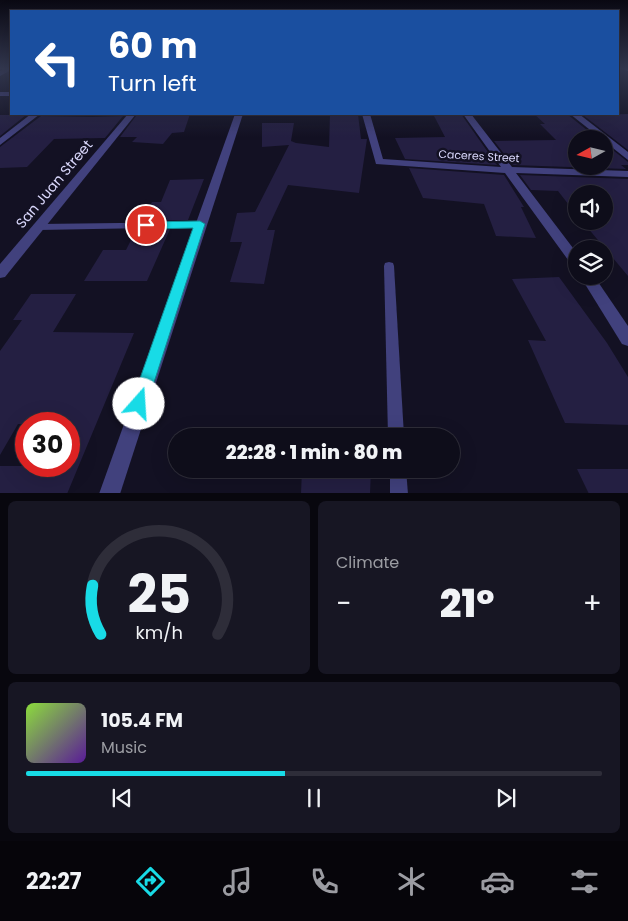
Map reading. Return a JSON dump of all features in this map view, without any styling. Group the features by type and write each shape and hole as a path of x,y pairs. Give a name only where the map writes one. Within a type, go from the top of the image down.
{"street":[{"path":"0,142 35,115"},
{"name":"San Juan Street","path":"0,273 131,115"},
{"path":"109,493 239,115"},
{"name":"Caceres Street","path":"366,115 379,162 508,170 628,174"},
{"path":"468,115 568,250"},
{"path":"575,115 628,158"},
{"path":"593,285 628,339"}],"lane":[{"path":"39,227 200,224"},
{"path":"389,266 396,428"},
{"path":"398,478 399,493"}],"building":[{"path":"628,114 628,150 613,138 613,130 602,130 583,115"},
{"path":"0,115 26,115 0,136"},
{"path":"190,115 184,132 172,133 163,144 132,142 137,137 120,137 136,116"},
{"path":"330,115 358,115 361,139 367,139 359,193 288,185 267,230 275,230 264,284 230,282 242,242 230,242 237,213 255,212 289,145 262,147 262,123 294,123 291,141 329,147"},
{"path":"434,115 462,115 497,165 405,159 395,138 445,137"},
{"path":"535,115 568,115 587,130 568,130 568,167 513,165 494,141 556,140 540,124 545,124"},
{"path":"41,116 123,116 105,138 54,139 27,167 0,168 0,147"},
{"path":"613,150 628,162 628,165 621,165 626,169 613,169"},
{"path":"409,168 504,175 524,207 521,207 536,238 496,236 484,204 423,198"},
{"path":"520,175 628,179 628,276 613,258 613,240 598,240 590,230 613,230 613,185 568,185 568,204 558,191 531,190"},
{"path":"204,179 188,220 141,221 152,202 161,202 170,180"},
{"path":"170,229 147,281 84,281 103,250 126,250 136,230"},
{"path":"559,277 607,343 628,377 628,425 565,423 528,340 546,341 512,279"},
{"path":"31,294 76,294 53,332 134,333 80,463 80,412 15,412 15,429 0,455 0,351 22,320 13,320"},
{"path":"0,466 15,466 15,477 74,477 67,493 0,493"},
{"path":"577,469 628,469 628,493 589,493"},
{"path":"302,478 371,478 370,493 301,493"}],"route":[{"path":"139,404 200,224 146,225"}]}
